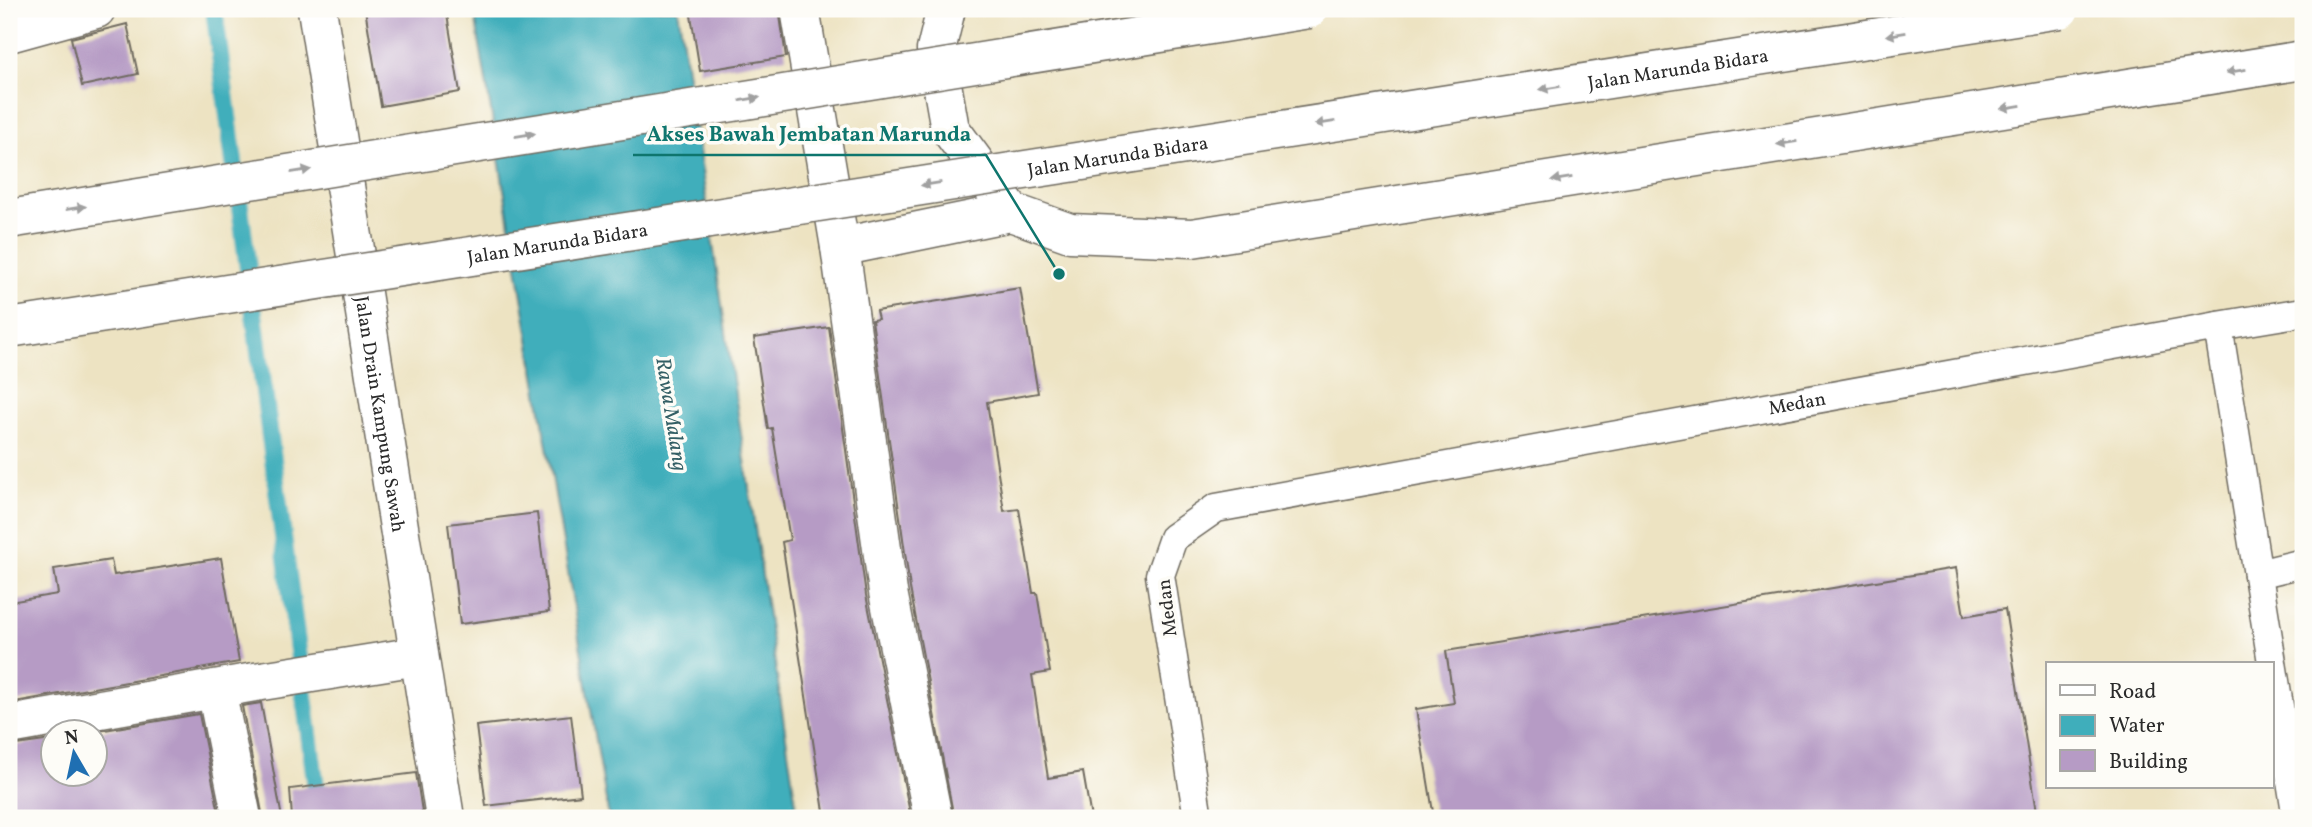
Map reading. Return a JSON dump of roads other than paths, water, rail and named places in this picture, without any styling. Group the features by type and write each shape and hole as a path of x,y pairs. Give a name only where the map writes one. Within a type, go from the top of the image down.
{"main road":[{"path":"9,33 96,9"},
{"name":"Jalan Drain Kampung Sawah","path":"317,9 445,818"},
{"path":"800,9 840,247 888,592 933,818"},
{"path":"946,9 936,50 950,129 1011,212"},
{"path":"9,219 1309,9"},
{"name":"Jalan Marunda Bidara","path":"9,328 2060,9"},
{"path":"812,71 936,50"},
{"path":"840,247 1011,212 1070,233 1192,238 2303,60"},
{"path":"9,725 418,656"},
{"path":"232,686 242,818"}],"lane":[{"name":"Medan","path":"1198,818 1160,575 1173,538 1216,508 2218,326 2303,313"},
{"path":"2218,326 2272,662"},
{"path":"2258,574 2303,563"},
{"path":"2274,674 2297,818"}],"water":[{"name":"Rawa Malang","path":"474,9 678,9 798,818 609,818"}],"waterway":[{"path":"214,9 320,818"}],"place":[{"name":"Akses Bawah Jembatan Marunda","path":"1059,274"}]}
